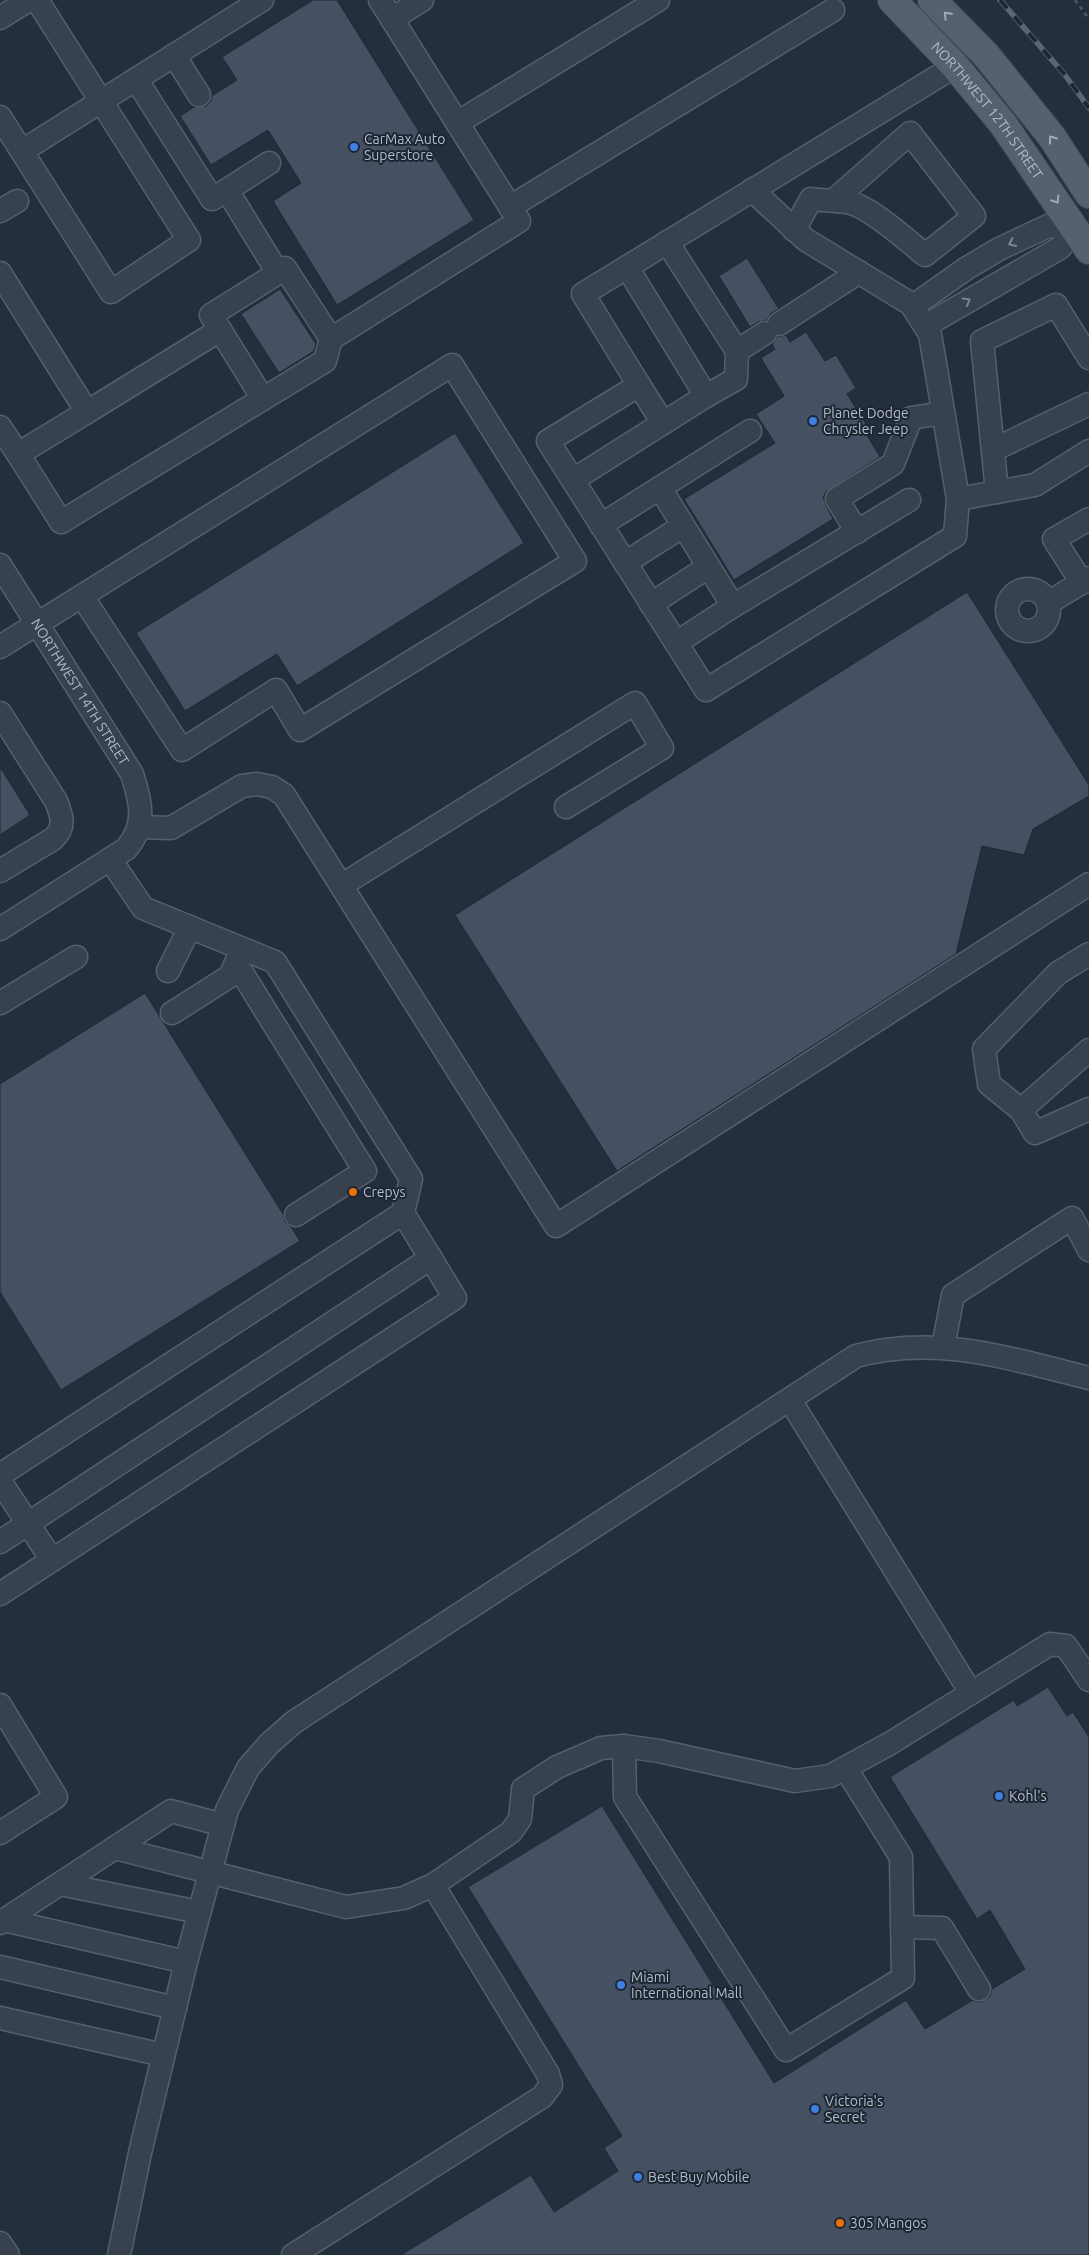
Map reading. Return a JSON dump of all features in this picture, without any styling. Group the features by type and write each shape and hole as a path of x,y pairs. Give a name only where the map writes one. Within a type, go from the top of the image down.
{"main road":[{"name":"NORTHWEST 12TH STREET","path":"892,0 955,66 1003,124 1084,233"},
{"path":"932,0 986,55 1052,138 1089,194"}],"street":[{"path":"0,18 28,0"},
{"path":"0,117 111,292 189,240 37,0"},
{"path":"22,151 262,0"},
{"path":"0,427 61,522 325,362 332,339 519,221 380,0"},
{"path":"392,19 422,0"},
{"path":"457,123 658,0"},
{"path":"510,207 833,10"},
{"path":"174,55 199,95"},
{"path":"663,424 583,294 955,66"},
{"path":"136,79 212,199 270,163"},
{"path":"794,230 811,199 852,203 887,224 924,255 974,216 910,133 833,201"},
{"path":"227,190 278,273"},
{"path":"639,385 548,441 706,690 955,536 958,499 930,334 913,306 806,240 752,190"},
{"path":"913,306 998,249 1048,226 1084,233"},
{"path":"925,326 1084,233"},
{"path":"573,480 736,379 737,351 667,242"},
{"path":"627,267 706,396"},
{"path":"263,399 211,315 285,268 332,339"},
{"path":"0,272 87,412"},
{"path":"737,351 860,272"},
{"path":"997,492 982,341 1056,305 1089,358"},
{"path":"18,454 220,330"},
{"path":"0,647 452,365 575,561 300,730 276,690 182,750 82,596"},
{"path":"992,450 1089,404"},
{"path":"857,532 837,499 893,464 911,418 944,413"},
{"path":"601,525 750,431"},
{"path":"958,499 1035,485 1089,451"},
{"path":"660,488 733,606"},
{"path":"676,643 733,606 910,500"},
{"path":"1048,603 1085,580 1054,539 1089,519"},
{"path":"625,563 683,526"},
{"name":"NORTHWEST 14TH STREET","path":"0,565 132,774 140,798 139,826"},
{"path":"651,604 708,567"},
{"path":"342,885 635,703 662,748 566,807"},
{"path":"0,713 56,801 62,816 62,826 59,833 53,839 0,872"},
{"path":"0,929 126,849 135,838 139,826 171,828 242,786 257,784 272,787 284,795 556,1226 1089,884"},
{"path":"0,1475 403,1213 411,1179 275,962 239,956 190,927 143,908 110,858"},
{"path":"168,971 190,927"},
{"path":"1089,954 1058,973 984,1049 989,1084 1021,1110 1035,1133 1089,1109"},
{"path":"172,1013 230,976 239,956"},
{"path":"239,956 365,1171 296,1216"},
{"path":"0,1004 76,957"},
{"path":"1021,1110 1089,1050"},
{"path":"0,1594 455,1298 403,1213"},
{"path":"943,1347 953,1296 1072,1218 1089,1250"},
{"path":"0,1542 431,1258"},
{"path":"125,2254 140,2153 186,1962 227,1810 248,1768 269,1744 294,1722 856,1356 880,1350 943,1347 992,1354 1089,1378"},
{"path":"790,1400 971,1693"},
{"path":"0,1481 52,1560"},
{"path":"115,1848 346,1907 404,1898 433,1885 511,1832 520,1819 523,1789 557,1767 601,1748 624,1746 659,1751 794,1781 830,1776 846,1769 1050,1644 1066,1646 1089,1680"},
{"path":"0,1705 56,1797 0,1833"},
{"path":"624,1746 625,1797 786,2050 903,1978 901,1857 846,1769"},
{"path":"2,1921 171,1811 223,1825"},
{"path":"60,1884 199,1912"},
{"path":"292,2255 542,2097 550,2085 548,2074 433,1885"},
{"path":"2,1921 186,1962"},
{"path":"902,1927 942,1928 979,1989"},
{"path":"0,1967 175,2008"},
{"path":"0,2018 163,2055"},
{"path":"0,2243 8,2255"}],"path":[{"path":"1075,0 1089,19"}],"building":[{"name":"CarMax Auto Superstore","path":"313,0 337,0 474,220 337,305 273,201 301,183 268,130 211,165 180,116 194,107 206,106 212,96 237,80 222,57"},
{"path":"747,258 779,309 771,313 767,320 758,322 750,327 719,276"},
{"path":"280,289 316,344 314,351 279,373 241,314"},
{"name":"Planet Dodge Chrysler Jeep","path":"806,332 825,361 836,355 856,388 847,394 869,429 865,432 880,457 826,492 823,497 833,519 734,580 684,499 775,443 756,414 784,396 761,358 775,349 772,344 777,337 786,335 790,342"},
{"path":"455,433 524,543 297,686 277,654 185,711 136,633"},
{"path":"967,592 1089,785 1089,796 1033,829 1024,855 982,846 956,954 617,1171 455,915"},
{"path":"0,767 30,815 0,835"},
{"path":"145,993 283,1214 285,1222 291,1227 300,1241 61,1390 0,1292 0,1084"},
{"name":"Miami International Mall","path":"1048,1687 1067,1716 1073,1712 1089,1737 1089,2255 401,2255 531,2175 554,2212 618,2171 604,2148 622,2136 468,1887 602,1806 774,2083 906,2000 925,2029 973,2000 979,2002 985,2000 990,1996 992,1989 1025,1969 990,1910 977,1919 890,1777 1014,1700 1017,1706"}],"railway":[{"path":"1000,0 1065,75 1089,108"}],"place":[{"name":"CarMax Auto Superstore","path":"354,147"},
{"name":"Planet Dodge Chrysler Jeep","path":"813,421"},
{"name":"Crepys","path":"353,1192"},
{"name":"Kohl's","path":"999,1796"},
{"name":"Miami International Mall","path":"621,1985"},
{"name":"Victoria's Secret","path":"815,2109"},
{"name":"Best Buy Mobile","path":"638,2177"},
{"name":"305 Mangos","path":"840,2223"}]}
